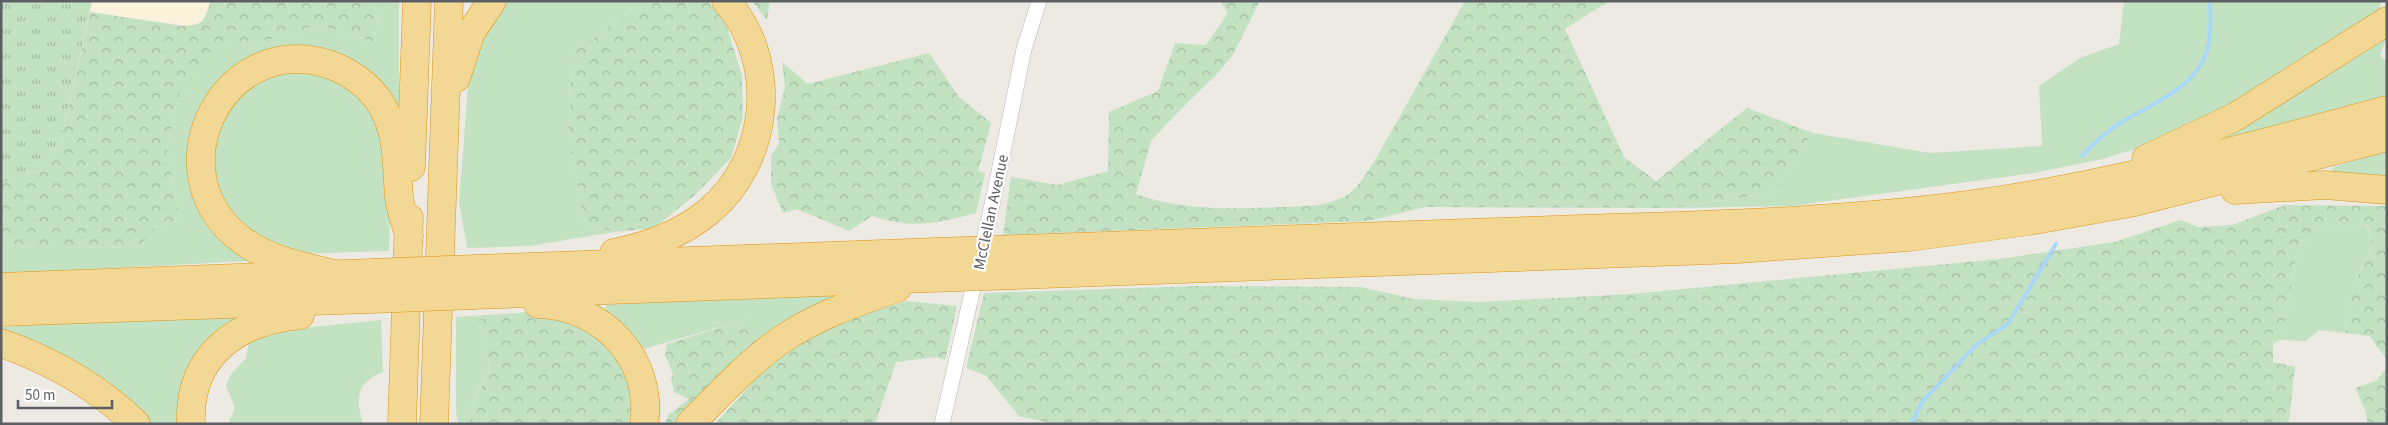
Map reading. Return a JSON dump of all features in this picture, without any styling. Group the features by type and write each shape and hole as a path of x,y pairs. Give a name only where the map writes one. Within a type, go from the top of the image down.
{"highway":[{"path":"402,424 418,1"},
{"path":"434,424 449,1"},
{"path":"444,131 465,47 474,27 492,1"},
{"path":"477,286 529,267 597,257 654,242 700,219 730,189 744,168 755,140 760,117 761,90 758,67 749,38 726,1"},
{"path":"2043,193 2144,160 2206,133 2263,100 2383,20"},
{"path":"366,290 335,274 283,260 243,241 221,219 204,189 200,155 202,137 207,121 225,93 241,79 256,70 287,60 316,61 352,75 375,96 390,122 398,150 399,197 409,236"},
{"path":"1,312 366,290 931,270 1018,262 1791,221 1923,210 2043,193 2182,164 2387,110"},
{"path":"1018,262 1842,244 2012,224 2166,195 2387,137"},
{"path":"2166,195 2310,185 2363,186 2387,190"},
{"path":"529,267 931,270"},
{"path":"690,424 756,360 796,330 931,270"},
{"path":"1,286 335,274"},
{"path":"477,286 507,304 544,304 569,309 587,315 608,329 626,348 639,372 646,400 644,424"},
{"path":"191,424 193,395 202,370 214,353 230,337 245,327 277,317 307,314 366,290"},
{"path":"437,327 449,424"},
{"path":"1,343 33,355 74,376 102,395 136,424"},
{"path":"391,424 394,398 404,366"}],"street":[{"name":"McClellan Avenue","path":"942,424 1024,49 1039,1"}],"shaded area":[{"path":"92,1 211,1 204,21 191,26 90,12"}],"green space":[{"path":"1,1 92,1 60,146 35,171 1,183"},
{"path":"211,1 378,1 375,43 324,26 310,27 291,35 227,48 178,96 167,148 180,219 156,227 140,247 57,248 1,245 1,183 35,171 60,146 90,12 182,26 200,23 205,17"},
{"path":"378,1 399,1 399,118 374,84 279,56 193,136 230,240 249,261 1,274 1,245 57,248 140,247 156,227 180,219 167,148 178,96 226,48 291,35 310,27 324,26 375,43"},
{"path":"502,1 645,1 573,53 568,131 584,222 614,232 530,246 467,248 459,202 470,61"},
{"path":"645,1 708,1 726,24 742,76 743,116 731,158 695,195 654,228 614,232 584,222 568,131 573,53"},
{"path":"752,1 770,1 767,20"},
{"path":"1220,1 1260,1 1232,56 1217,74 1151,141 1136,194 1154,200 1207,208 1262,208 1313,205 1329,203 1344,197 1357,186 1374,162 1465,1 1609,1 1565,29 1624,157 1656,181 1747,108 1813,133 1773,193 1672,208 1425,207 1369,221 1003,235 1011,177 1057,185 1108,171 1109,112 1158,91 1175,43 1206,45 1228,13"},
{"path":"2124,1 2381,1 2379,12 2364,27 2191,127 2151,144 2103,159 2034,173 1791,206 1672,208 1773,193 1813,133 1930,153 2042,146 2039,86 2080,58 2119,44"},
{"path":"2387,36 2380,56 2387,61 2387,95 2217,141 2214,138"},
{"path":"929,53 959,97 991,123 978,171 985,173 976,213 948,220 912,224 872,216 849,231 797,209 783,213 771,184 771,156 779,144 777,119 785,87 782,62 808,84"},
{"path":"272,72 338,76 375,107 391,163 389,251 294,254 265,246 217,197 212,133 220,112"},
{"path":"2387,150 2387,181 2333,173 2334,167"},
{"path":"2285,205 2387,206 2387,360 2370,336 2345,333 2354,284 2373,246 2367,224 2314,229 2298,254 2280,340 2273,344 2273,362 2295,367 2289,421 2287,424 1055,424 1019,416 985,375 966,368 984,293 1196,286 1361,287 1414,299 1479,302 1631,294 1999,259 2115,242 2181,220 2198,227 2232,225"},
{"path":"2366,224 2373,245 2354,284 2345,333 2319,330 2306,341 2280,340 2298,254 2314,229"},
{"path":"851,292 681,424 674,424 704,390 753,351 746,319 641,350 654,376 659,394 659,424 652,424 604,313 606,305 681,300 733,300"},
{"path":"907,301 957,306 945,360 936,357 896,362 875,424 715,424 772,361 830,324"},
{"path":"531,312 568,318 613,348 630,374 635,424 628,424 631,413 478,320 484,337 489,364 486,376 473,403 470,424 458,424 456,411 456,317"},
{"path":"247,315 184,424 147,424 1,332 1,327"},
{"path":"509,315 547,321 572,328 584,332 608,347 628,390 630,410 628,424 470,424 473,403 486,376 489,364 486,344 478,320"},
{"path":"746,319 758,333 759,342 753,351 704,390 674,424 665,424 668,415 689,399 674,392 671,379 673,374 665,355 667,344"},
{"path":"381,320 383,372 367,381 360,393 359,407 363,424 228,424 235,408 226,386 231,374 246,358 249,340 283,330"},
{"path":"2387,367 2387,424 2368,424 2364,407 2355,388 2376,381"}],"waterway":[{"path":"2082,156 2098,139 2112,128 2170,94 2194,74 2202,62 2208,47 2210,1"},
{"path":"1911,424 1922,402 1976,345 2008,324 2056,244"}]}
